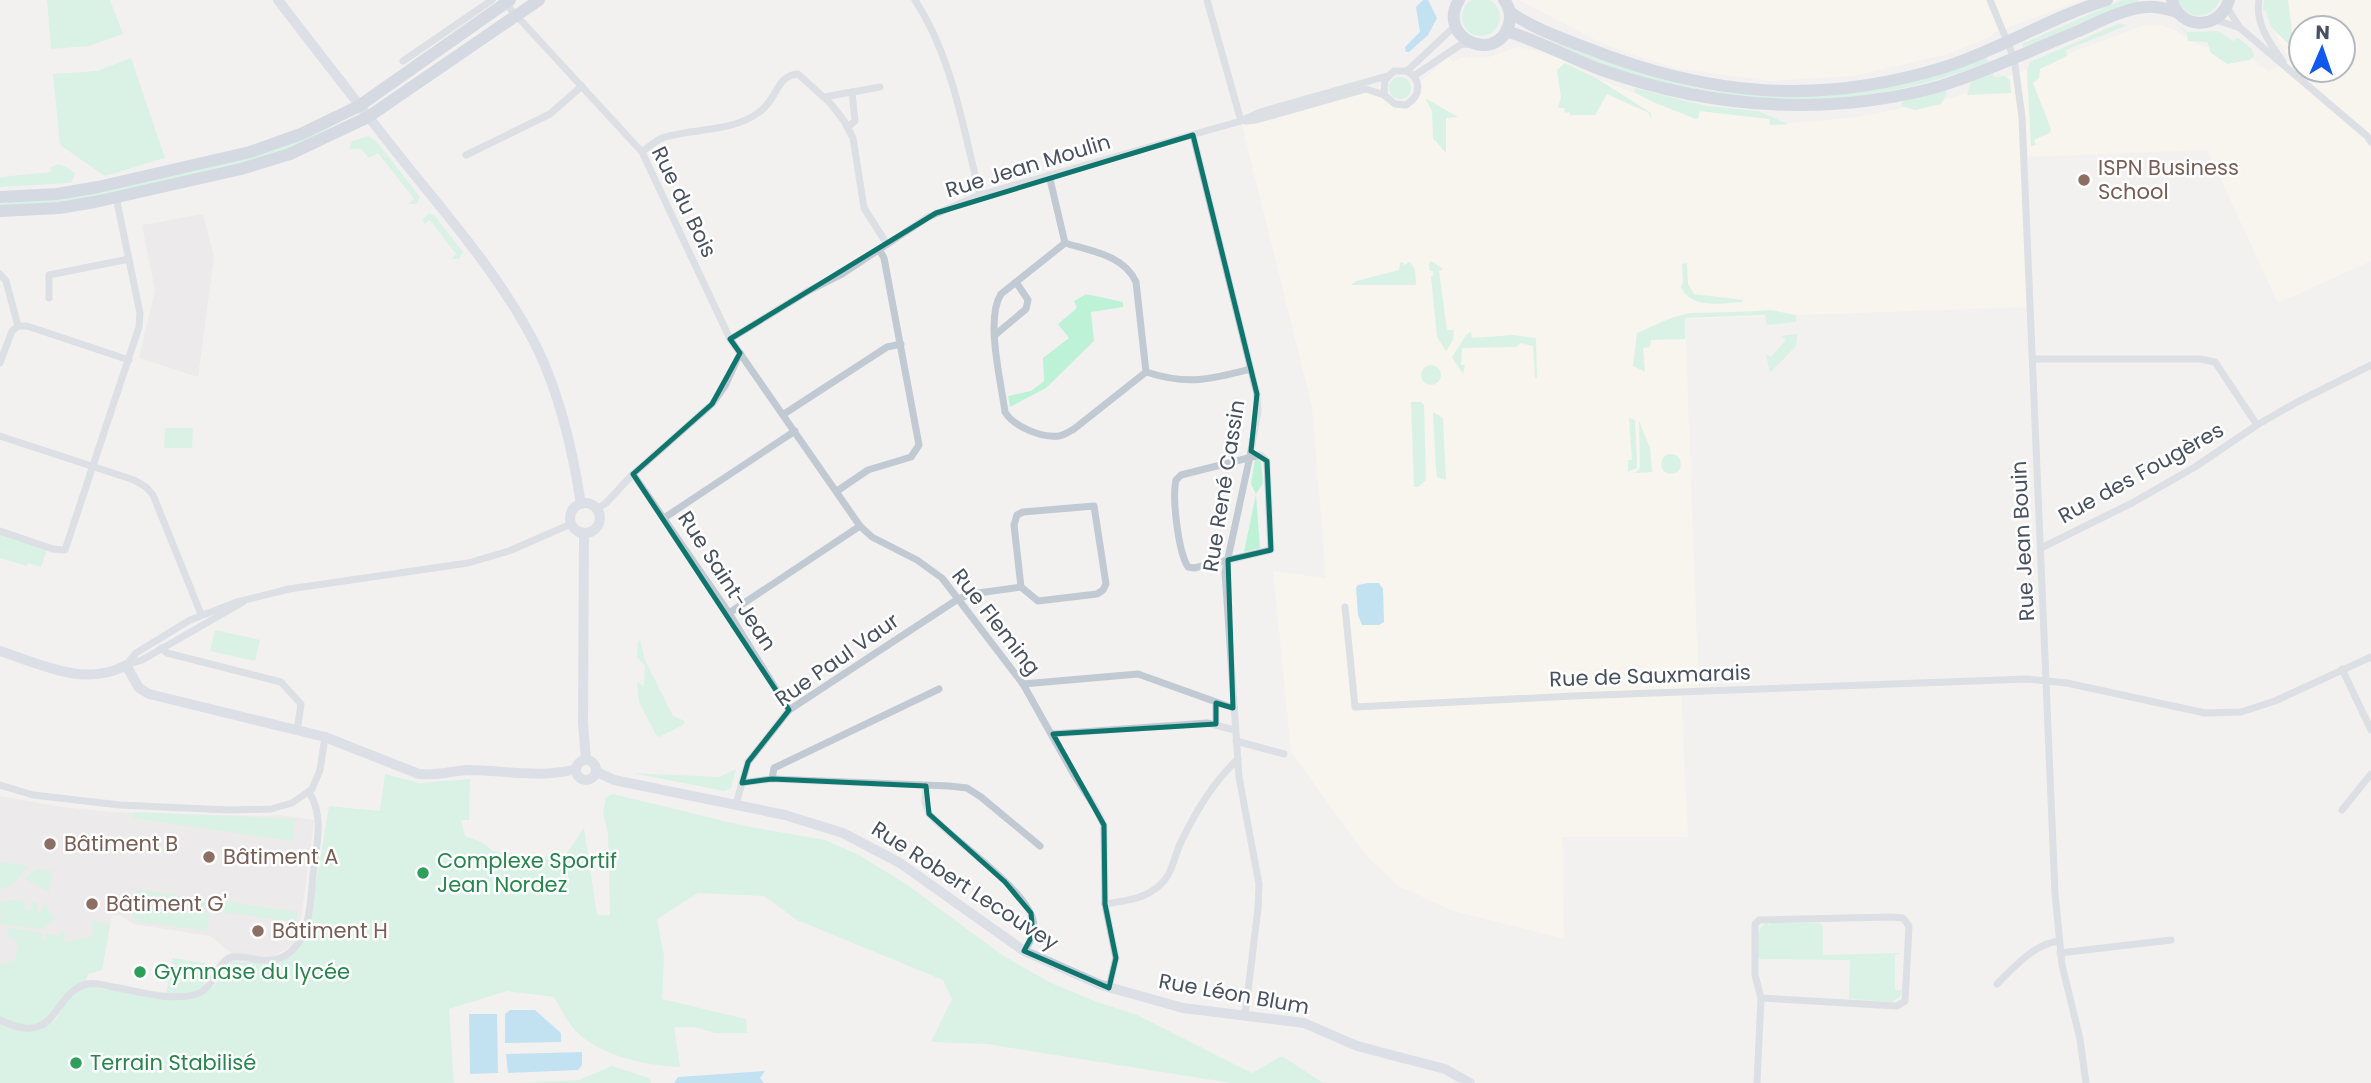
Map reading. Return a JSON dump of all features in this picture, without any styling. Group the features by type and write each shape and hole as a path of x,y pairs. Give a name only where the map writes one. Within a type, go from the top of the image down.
{"main road":[{"path":"0,211 59,208 116,197 241,169 306,147 539,0"},
{"path":"1507,3 1566,40 1620,61 1698,83 1768,91 1859,87 1904,78 1947,66 2107,0"},
{"path":"0,197 78,191 250,152 364,111 377,99 429,64 436,53 506,1"},
{"path":"1456,2 1455,26 1466,40 1474,44 1492,43 1506,32 1509,25 1507,3"},
{"path":"1506,32 1522,35 1597,68 1646,85 1705,98 1771,105 1819,105 1905,94 1956,81 2106,19 2143,7 2174,6 2190,22 2208,23 2216,20 2228,3"}],"street":[{"path":"278,0 499,284 544,365 562,418 582,503"},
{"path":"403,61 492,0"},
{"path":"915,0 929,22 946,60 980,195"},
{"path":"1207,0 1241,121"},
{"name":"Rue Jean Bouin","path":"1990,0 2014,58 2022,117 2059,941 2080,1039 2086,1083"},
{"path":"2259,0 2258,15 2262,27 2287,68"},
{"name":"Rue du Bois","path":"506,1 642,152 730,339"},
{"path":"2228,3 2240,28"},
{"path":"2216,20 2240,28 2287,69"},
{"name":"Rue Jean Moulin","path":"1410,74 1455,26"},
{"name":"Rue Jean Moulin","path":"1410,74 1460,45 1474,44"},
{"name":"Rue Jean Moulin","path":"730,339 880,251 936,213 980,195 1241,121 1260,112 1387,76 1398,70 1410,74 1418,84 1418,91 1410,102 1395,104 1384,94 1366,89 1256,120 1241,121"},
{"path":"642,152 662,138 750,119 769,105 783,79 798,74 824,97 848,127 853,138 864,208 887,244"},
{"path":"1384,94 1383,85 1387,76"},
{"path":"2305,84 2371,142"},
{"path":"466,155 550,114 582,86"},
{"path":"824,97 880,87"},
{"path":"848,127 855,121 852,92"},
{"name":"Rue René Cassin","path":"1193,135 1257,394 1258,411 1228,560 1226,600 1239,777 1259,884 1245,1016"},
{"path":"1049,175 1065,243"},
{"path":"0,531 53,549 65,550 140,321 116,197"},
{"path":"1065,243 1001,294 996,302 993,312 995,335 1005,411 1010,419 1026,429 1050,436 1062,436 1146,372"},
{"path":"1065,243 1115,259 1125,265 1132,274 1136,282 1146,372"},
{"path":"837,491 869,470 911,457 919,445 884,258 880,251"},
{"path":"49,298 49,275 129,258"},
{"path":"0,274 6,281 18,326"},
{"path":"995,335 1026,309 1028,300 1016,282"},
{"path":"0,363 12,331 18,326 27,326 129,360"},
{"name":"Rue Fleming","path":"730,339 860,526 872,537 933,571 958,599 1023,684 1053,734 1104,825 1105,904 1116,958 1109,988"},
{"path":"784,414 887,347 901,344"},
{"path":"597,509 712,404 725,386 740,353"},
{"name":"Rue des Fougères","path":"2032,359 2200,359 2215,362 2257,425"},
{"name":"Rue des Fougères","path":"2041,548 2132,503 2195,467 2257,425 2371,365"},
{"path":"1146,372 1188,382 1251,369"},
{"path":"664,518 795,431"},
{"path":"0,436 134,480 146,487 153,495 201,614"},
{"path":"1260,455 1267,461 1271,550 1228,560 1188,567 1184,560 1174,486 1181,475 1260,455"},
{"name":"Rue Saint-Jean","path":"633,474 729,613 789,710"},
{"path":"582,503 597,509 599,523 593,530 584,533 571,524 572,512 582,503"},
{"path":"1094,506 1105,584 1103,590 1097,594 1038,601 1021,586 1014,524 1017,515 1094,506"},
{"path":"126,665 126,662 142,649 201,614 237,601 243,602 289,589 468,563 509,551 571,524"},
{"path":"729,613 860,526"},
{"path":"584,533 583,723 586,760"},
{"name":"Rue Paul Vaur","path":"736,804 748,762 789,710 958,599 971,594 1021,586"},
{"path":"0,651 79,675 105,674 131,665 243,602"},
{"name":"Rue de Sauxmarais","path":"1345,607 1355,707 1573,696 2027,679 2046,681"},
{"path":"162,648 167,653 281,682 301,705 297,731"},
{"path":"2046,681 2067,683 2205,713 2241,712 2275,701 2371,657"},
{"path":"126,665 139,688 149,694 325,737 365,751 408,771 427,775 468,771 536,774 576,769"},
{"path":"2342,669 2371,730"},
{"path":"1023,684 1138,674 1233,708"},
{"path":"772,779 774,768 939,689"},
{"path":"1216,703 1216,724"},
{"path":"1053,734 1216,724 1235,730"},
{"path":"0,785 33,794 98,802 229,810 271,809 292,803 312,789 318,776 325,737"},
{"path":"1236,741 1284,754"},
{"path":"1105,904 1135,899 1153,891 1175,864 1180,843 1220,775 1238,759"},
{"path":"586,760 593,762 597,772 591,780 578,776 576,769 578,764 586,760"},
{"name":"Rue Robert Lecouvey","path":"597,772 614,780 736,804 818,824 861,841 900,863 1024,951 1109,988"},
{"path":"2342,810 2371,774"},
{"path":"742,783 772,779 967,788 1040,846"},
{"path":"926,786 925,802 929,814 1005,882 1031,913 1033,934 1024,951"},
{"path":"0,1020 12,1026 40,1026 51,1020 71,991 90,983 166,995 198,994 210,986 224,961 232,957 273,960 300,944 305,932 312,886 318,814 309,792"},
{"path":"1757,1083 1761,998 1755,975 1755,924 1759,920 1891,917 1903,918 1909,926 1905,1001 1897,1006 1761,998"},
{"path":"2060,953 2171,940"},
{"path":"1997,984 2030,954 2051,942 2059,941"},
{"name":"Rue Léon Blum","path":"1109,988 1183,1008 1313,1026 1357,1046 1445,1069 1470,1083"}],"highlighted area":[{"path":"1193,135 1257,394 1251,451 1267,461 1271,550 1228,560 1233,708 1216,703 1216,724 1053,734 1104,825 1105,904 1116,958 1109,988 1024,951 1033,934 1031,913 1005,882 929,814 926,786 772,779 742,783 748,762 789,710 633,474 712,404 740,353 730,339 936,213"}],"shaded area":[{"path":"1519,0 2082,0 1994,33 1948,54 1854,76 1771,81 1674,68 1621,51"},
{"path":"2274,0 2371,0 2371,261 2278,303 2207,150 2024,157 2030,307 1685,319 1699,692 1681,693 1688,837 1562,837 1564,939 1453,911 1398,886 1364,853 1291,752 1273,571 1326,578 1312,407 1241,121 1366,89 1389,102 1410,102 1418,84 1448,57 1453,62 1463,57 1486,58 1518,47 1551,54 1596,78 1696,118 1700,111 1770,119 1771,125 1857,117 1952,98 2141,26 2159,25 2174,29 2190,41 2205,47 2236,46 2269,72 2287,63 2287,84 2357,84 2357,14 2287,14 2287,56 2273,30 2270,11"},
{"path":"203,214 214,257 198,377 139,358 155,290 142,225"},
{"path":"0,796 62,807 112,812 281,815 314,820 300,927 303,927 296,944 272,957 234,955 210,936 133,924 121,916 112,915 102,970 88,974 86,981 66,992 54,1014 0,1017"}],"green space":[{"path":"1481,-2 1495,3 1500,17 1495,31 1481,36 1467,31 1462,17 1467,3"},
{"path":"47,0 110,0 123,34 89,46 51,49"},
{"path":"2122,0 2138,0 2139,3 2090,19 2023,48 2022,44"},
{"path":"2178,0 2220,0 2211,12 2199,16 2187,12"},
{"path":"2264,0 2288,0 2287,42 2271,27 2266,11 2263,11"},
{"path":"2173,22 2188,32 2218,31 2233,41 2238,38 2252,49 2254,56 2250,60 2227,64 2211,53 2207,42 2188,41 2187,33"},
{"path":"2118,24 2128,25 2066,50 2067,56 2040,69 2039,78 2033,83 2051,129 2050,133 2034,140 2036,145 2031,146 2027,71 2030,62"},
{"path":"1560,43 1630,69 1684,85 1725,92 1792,95 1876,89 1930,76 1986,56 1988,62 1934,80 1880,93 1826,99 1772,99 1718,94 1664,83 1611,67 1559,45"},
{"path":"131,58 165,158 105,176 60,145 53,74 97,71"},
{"path":"1565,63 1596,78 1651,113 1651,119 1649,113 1607,94 1595,115 1565,113 1564,108 1558,108 1561,97 1557,70"},
{"path":"1992,72 1994,77 2005,76 2010,80 2011,93 1967,95 1971,82"},
{"path":"1400,77 1408,80 1411,88 1408,96 1400,99 1392,96 1389,88 1392,80"},
{"path":"1635,88 1706,106 1758,111 1788,124 1770,125 1769,119 1700,111 1696,119 1653,102 1634,92"},
{"path":"1945,90 1947,93 1941,104 1915,110 1901,106 1903,101"},
{"path":"1425,98 1458,117 1446,118 1446,153 1433,138 1432,111"},
{"path":"346,118 300,145 246,163 72,201 0,206 0,201 78,196"},
{"path":"369,136 377,142 420,197 417,204 408,204 414,199 378,153 369,158 361,149 349,149 352,141"},
{"path":"58,164 75,174 71,183 0,187 0,177 51,172 51,167"},
{"path":"429,213 435,216 463,252 459,259 451,259 456,254 430,220 424,224 423,219"},
{"path":"1431,261 1443,269 1439,271 1447,330 1454,330 1453,340 1446,351 1437,337 1431,276 1433,271 1430,271 1429,264"},
{"path":"1403,262 1404,265 1410,262 1415,270 1416,285 1351,285 1356,281 1399,270 1400,263"},
{"path":"1687,263 1688,284 1694,294 1743,302 1708,304 1692,299 1681,287 1682,264"},
{"path":"1086,294 1123,302 1123,307 1091,312 1094,341 1046,388 1010,407 1008,396 1031,391 1044,381 1043,358 1069,338 1058,324 1077,308 1074,301"},
{"path":"1771,310 1796,315 1796,322 1767,325 1765,315 1685,318 1685,339 1651,340 1650,347 1643,348 1645,372 1633,366 1637,333 1665,321 1694,313"},
{"path":"1471,332 1472,338 1513,335 1536,338 1537,378 1533,346 1521,343 1516,347 1462,348 1461,365 1465,365 1463,374 1452,357 1466,335"},
{"path":"1797,334 1796,346 1770,373 1766,354 1771,357 1786,340 1781,336"},
{"path":"1431,365 1438,368 1441,375 1438,382 1431,385 1424,382 1421,375 1424,368"},
{"path":"1411,402 1421,402 1424,405 1426,480 1418,487 1414,487"},
{"path":"1433,412 1443,418 1446,480 1437,477"},
{"path":"1629,418 1635,420 1637,468 1628,472 1628,460 1632,460"},
{"path":"1639,421 1650,448 1652,472 1635,473 1640,468"},
{"path":"165,428 193,428 192,448 164,448"},
{"path":"1667,454 1675,454 1681,464 1675,474 1667,474 1661,468 1661,460"},
{"path":"1259,459 1263,483 1256,494 1251,484 1255,460"},
{"path":"1256,494 1260,548 1244,552"},
{"path":"0,534 47,549 41,567 0,558"},
{"path":"215,630 260,640 255,661 210,651"},
{"path":"640,640 645,660 673,716 685,721 683,725 659,737 639,702 637,682 644,686 645,665 637,658"},
{"path":"736,769 731,788 724,791 632,773 719,777"},
{"path":"385,774 419,783 470,779 469,820 461,820 465,836 482,842 493,851 563,859 584,828 597,915 610,915 608,834 603,813 606,797 613,794 740,825 825,840 859,855 909,886 1002,955 1051,983 1137,1015 1252,1073 1282,1056 1323,1083 1231,1083 987,1044 931,1042 952,999 943,980 797,920 764,896 698,893 657,919 664,956 662,999 746,1019 747,1033 715,1033 695,1027 674,1027 680,1067 638,1061 595,1046 574,1029 554,997 507,991 449,1009 454,1083 0,1083 0,1023 18,1030 44,1027 56,1019 71,994 87,986 164,999 199,997 214,986 228,961 276,961 294,952 308,930 329,806 380,811"},
{"path":"134,812 295,819 293,841 133,818"},
{"path":"0,862 28,866 13,884 0,889"},
{"path":"37,869 52,871 49,892 25,879"},
{"path":"140,890 297,912 296,922 124,898"},
{"path":"0,902 25,902 25,909 31,910 32,902 37,903 36,911 41,912 43,905 46,906 55,919 41,929 1,924"},
{"path":"124,902 209,914 207,931 136,921"},
{"path":"92,921 110,924 102,970 88,974 86,981 73,988 43,1021 20,1024 0,1017 0,965 15,960 18,946 13,938 7,936 9,928 42,933 41,940 44,941 46,934 60,936 61,930 66,934 63,942 87,938 93,934"},
{"path":"1768,922 1769,926 1770,922 1820,923 1823,927 1823,955 1901,953 1895,955 1895,990 1902,990 1900,997 1892,1002 1849,999 1850,960 1758,959 1759,932"},
{"path":"172,958 206,963 204,989 198,994 166,995"},
{"path":"612,1066 649,1078 651,1083 518,1083 579,1080"}],"water":[{"path":"1423,0 1428,0 1437,18 1428,35 1406,52 1405,47 1420,32 1416,7"},
{"path":"1368,583 1379,583 1383,589 1384,622 1379,625 1362,625 1358,615 1356,588"},
{"path":"510,1010 535,1010 561,1033 561,1042 505,1043 505,1014"},
{"path":"469,1014 497,1014 498,1073 470,1074"},
{"path":"582,1052 582,1065 578,1070 508,1073 506,1054"},
{"path":"765,1071 760,1078 764,1083 674,1083 678,1077"}],"place":[{"name":"ISPN Business School","path":"2084,180"},
{"name":"Bâtiment B","path":"50,844"},
{"name":"Bâtiment A","path":"209,857"},
{"name":"Complexe Sportif Jean Nordez","path":"423,873"},
{"name":"Bâtiment G'","path":"92,904"},
{"name":"Bâtiment H","path":"258,931"},
{"name":"Gymnase du lycée","path":"140,972"},
{"name":"Terrain Stabilisé","path":"76,1063"}]}
